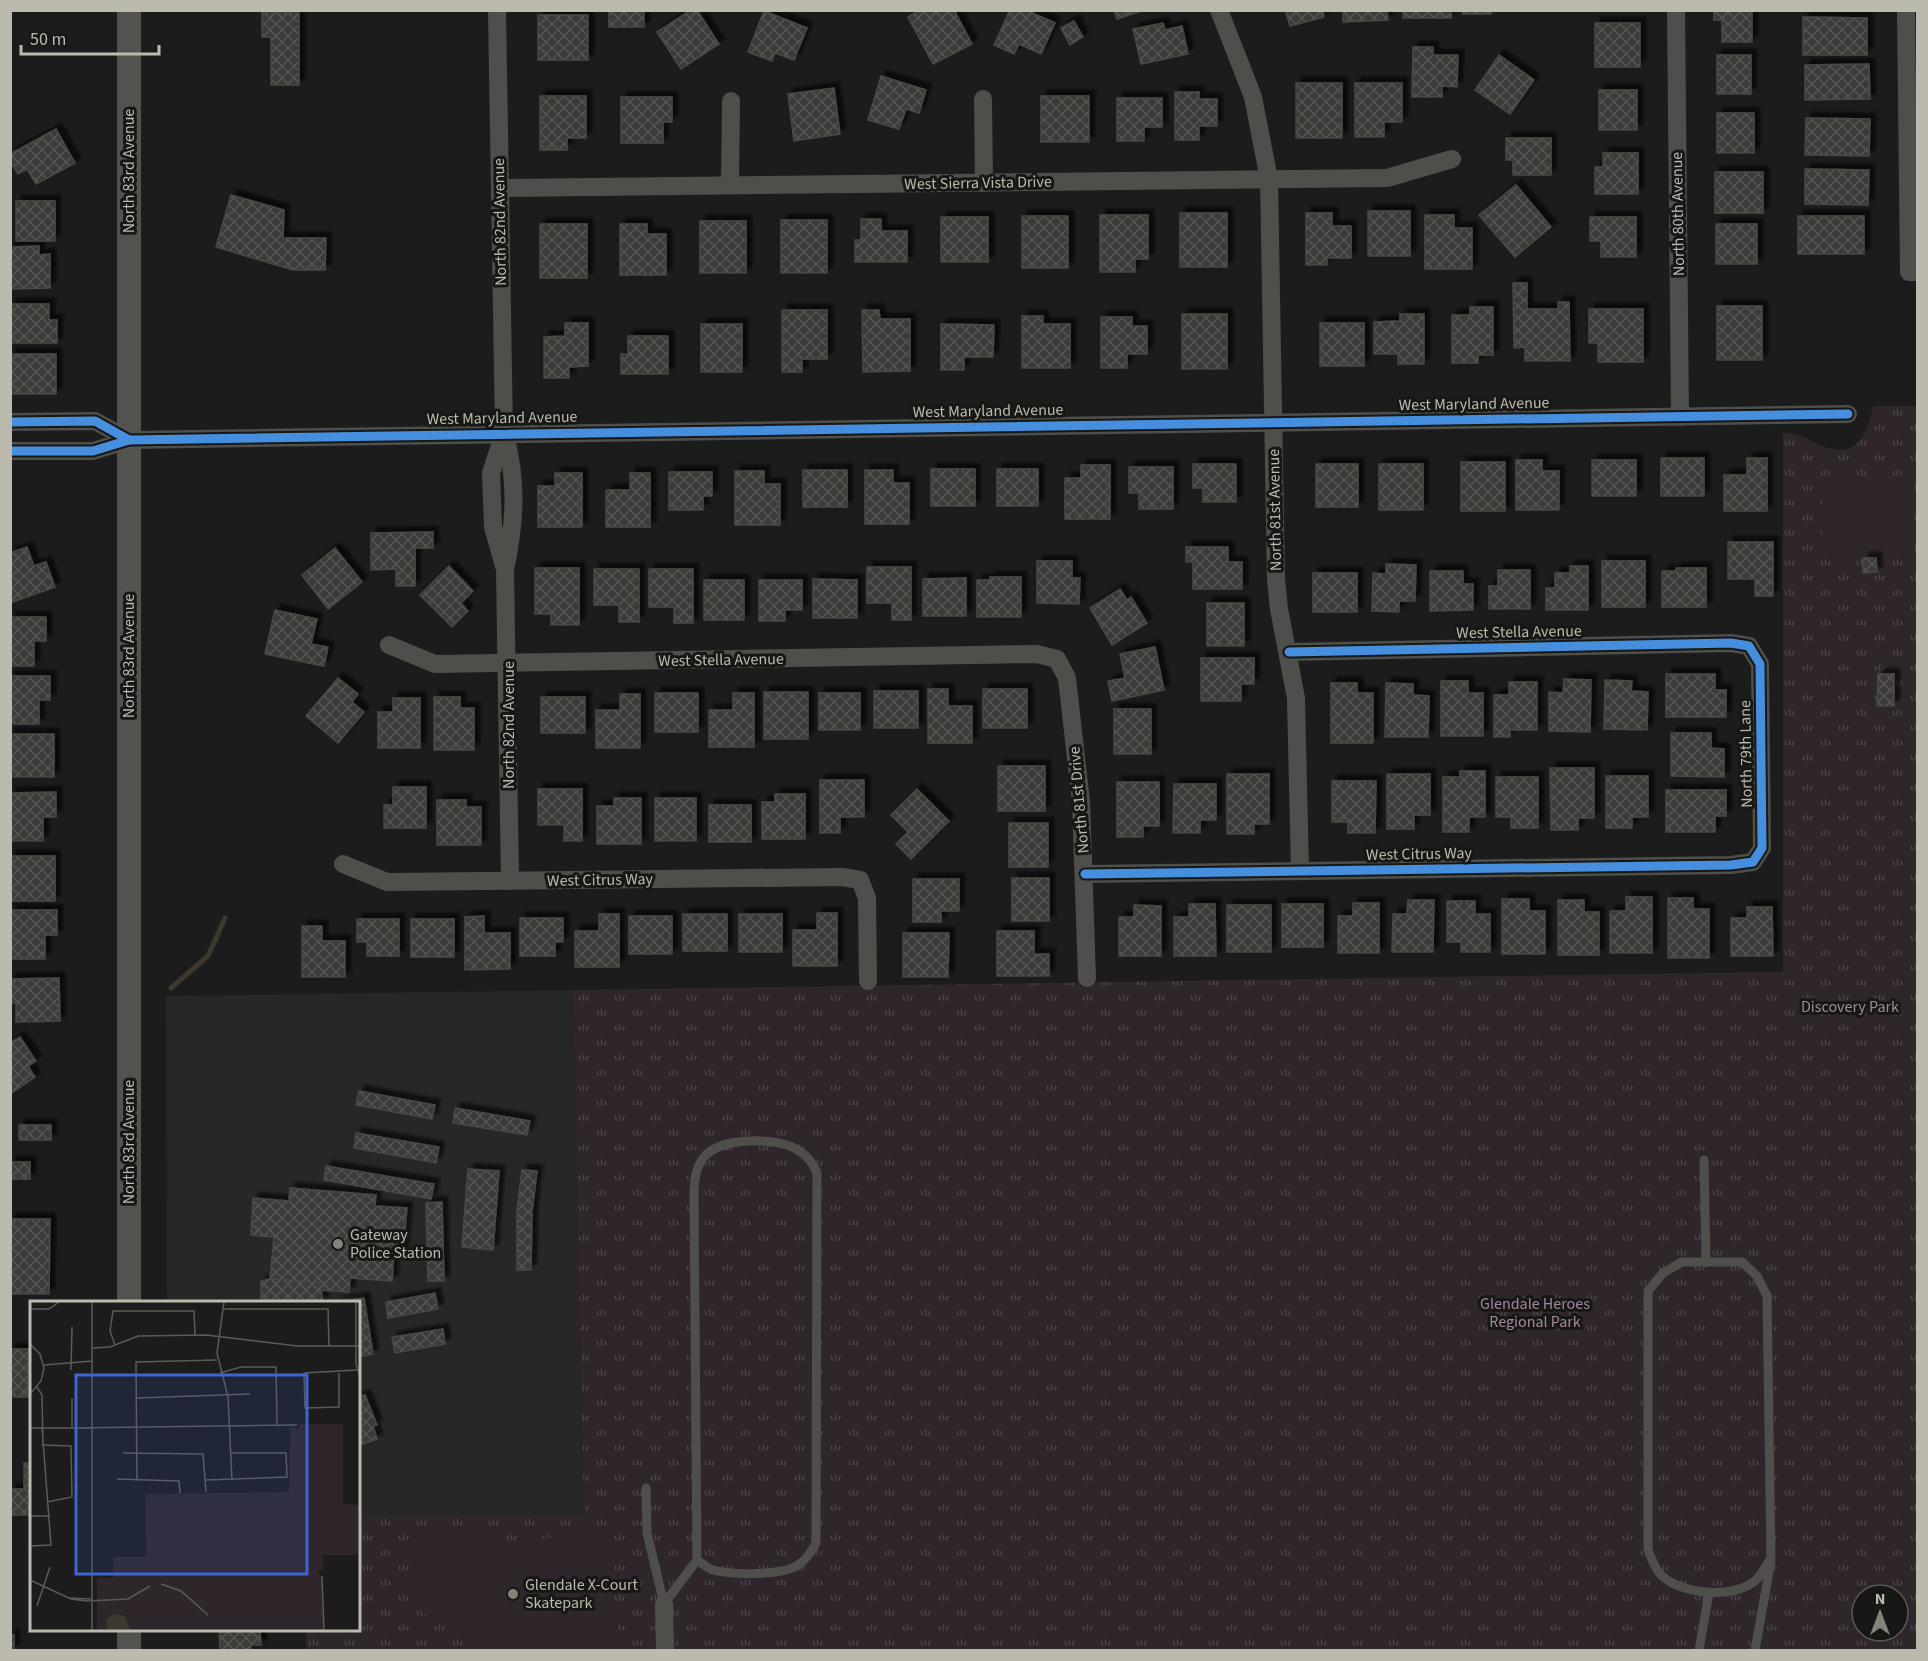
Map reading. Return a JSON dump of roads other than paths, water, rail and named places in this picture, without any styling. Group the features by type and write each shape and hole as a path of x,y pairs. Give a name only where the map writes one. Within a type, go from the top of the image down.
{"main road":[{"name":"North 83rd Avenue","path":"129,10 129,1301"},
{"path":"129,1631 129,1650"}],"street":[{"name":"North 82nd Avenue","path":"497,10 504,433 513,465 514,528 505,570 510,881"},
{"name":"North 81st Avenue","path":"1219,10 1253,98 1269,178 1276,579 1279,609 1296,698 1300,871"},
{"name":"North 80th Avenue","path":"1676,10 1680,417"},
{"path":"1906,10 1913,272"},
{"path":"983,99 984,183"},
{"path":"730,185 731,101"},
{"name":"West Sierra Vista Drive","path":"500,188 1387,178 1452,159"},
{"name":"West Maryland Avenue","path":"10,451 93,451 129,440 1848,414"},
{"name":"West Maryland Avenue","path":"10,422 95,422 129,440"},
{"name":"West Stella Avenue","path":"1289,652 1731,643 1749,646"},
{"name":"West Stella Avenue","path":"389,645 435,664 508,665 1037,654 1057,659"},
{"name":"North 79th Lane","path":"1749,646 1760,664 1762,848 1753,862"},
{"name":"North 81st Drive","path":"1057,659 1067,678 1081,802 1087,978"},
{"name":"West Citrus Way","path":"1085,874 1731,865 1753,862"},
{"name":"West Citrus Way","path":"343,864 387,882 842,877 860,880 867,898 868,981"},
{"path":"664,1604 665,1650"}],"lane":[{"path":"664,1604 697,1560 694,1197 697,1169 704,1157 714,1148 729,1143 780,1142 810,1159 817,1173 816,1543 808,1557 796,1566 780,1572 727,1572 710,1569 697,1560"},
{"path":"1704,1161 1706,1262"},
{"path":"1755,1650 1771,1558 1767,1296 1757,1276 1742,1262 1682,1262 1663,1273 1648,1291 1648,1550 1660,1575 1682,1587 1709,1593 1743,1588 1757,1579 1771,1558"},
{"path":"646,1488 647,1533 664,1604"},
{"path":"1699,1650 1709,1593"}],"waterway":[{"path":"171,988 208,956 225,918"}],"place":[{"name":"Gateway Police Station","path":"338,1244"},
{"name":"Glendale X-Court Skatepark","path":"513,1594"}],"park label":[{"name":"Discovery Park","path":"1850,1007"},
{"name":"Glendale Heroes Regional Park","path":"1535,1313"}]}
